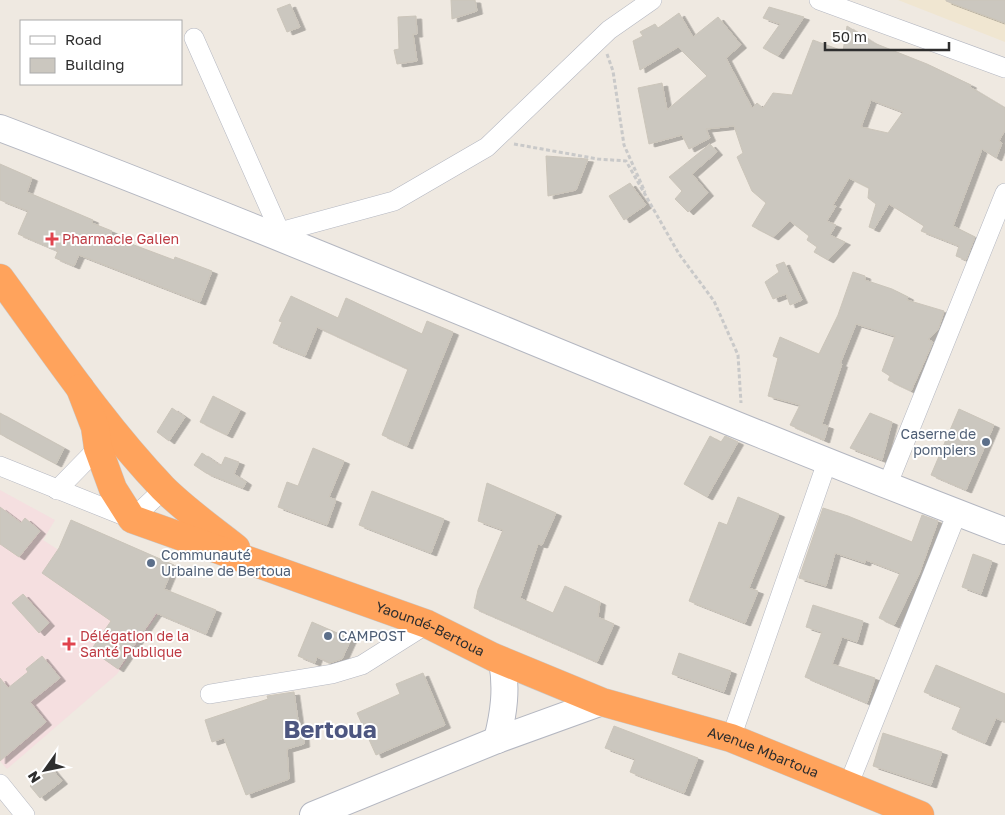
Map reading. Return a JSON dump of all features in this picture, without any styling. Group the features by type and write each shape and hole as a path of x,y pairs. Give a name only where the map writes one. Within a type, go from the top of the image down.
{"highway":[{"path":"0,278 80,388 95,427 109,444 113,490 132,519"},
{"name":"Yaoundé-Bertoua","path":"109,444 256,563"},
{"name":"Yaoundé-Bertoua","path":"132,519 427,624 493,657 602,702"},
{"name":"Avenue Mbartoua","path":"602,702 731,738 920,815"}],"street":[{"path":"280,236 394,201 487,148 600,38 635,7 652,0"},
{"path":"819,0 1005,68"},
{"path":"194,38 280,236"},
{"path":"0,128 280,236 827,462 1005,531"},
{"path":"887,486 1005,193"},
{"path":"57,490 109,444"},
{"path":"731,738 827,462"},
{"path":"0,466 132,519 164,489"},
{"path":"848,786 957,513"},
{"path":"210,694 332,674 362,665 427,624"},
{"path":"493,657 502,660 506,683 505,707 497,740"},
{"path":"313,815 497,740 602,702"},
{"path":"0,784 25,815"}],"path":[{"path":"600,38 613,71 624,145 655,215"},
{"path":"494,140 598,159 626,161 655,215 679,254 714,301 738,355 742,427"}],"shaded area":[{"path":"898,0 1005,0 1005,42"},
{"name":"Délégation de la Santé Publique","path":"0,490 55,520 43,540 158,614 117,674 7,769 0,761"}],"building":[{"path":"451,0 475,0 477,11 452,19"},
{"path":"1005,0 1005,23 946,1"},
{"path":"290,4 300,27 287,32 277,9"},
{"path":"769,7 804,17 778,56 763,48 780,24 763,18"},
{"path":"679,13 693,37 718,17 741,45 726,58 752,108 757,103 763,108 773,93 792,95 813,40 843,51 847,26 874,43 927,64 971,85 970,87 1005,108 1005,130 999,141 1002,143 996,158 982,149 953,226 975,237 966,260 956,256 959,246 921,231 924,226 889,204 874,229 869,227 876,204 868,198 869,188 849,178 833,205 836,206 827,221 836,225 830,235 845,242 828,260 814,252 817,247 807,240 809,236 790,221 773,237 752,226 766,203 752,191 737,157 743,153 734,126 706,129 710,138 689,149 682,135 649,144 638,88 662,83 667,110 707,76 678,47 640,70 633,41 643,36 640,32 655,24 658,28","holes":["871,100 903,112 888,133 861,127"]},
{"path":"416,16 417,34 413,34 417,61 397,64 394,50 399,49 398,17"},
{"path":"710,144 717,152 692,174 708,193 688,212 675,199 682,191 669,177"},
{"path":"546,156 588,159 576,190 548,196"},
{"path":"0,164 32,178 27,192 93,220 92,223 112,231 110,236 174,260 175,257 212,271 200,302 79,255 74,266 55,258 58,251 18,234 28,211 0,200"},
{"path":"630,183 646,205 624,220 609,196"},
{"path":"784,262 802,300 790,305 786,294 773,299 765,282 779,272 776,265"},
{"path":"853,272 865,276 865,280 892,289 908,297 907,300 944,311 938,330 928,339 933,342 911,391 888,380 890,376 882,371 895,336 856,324 840,364 842,364 822,424 828,426 824,440 790,425 800,405 768,396 778,358 773,356 780,337 819,354 838,315"},
{"path":"291,296 338,318 346,298 422,334 427,321 453,332 407,446 382,435 408,369 317,327 305,356 273,343 282,322 279,321"},
{"path":"213,396 240,410 227,435 200,422"},
{"path":"172,408 185,417 169,441 157,432"},
{"path":"959,409 994,425 966,490 931,475"},
{"path":"0,413 64,448 56,464 0,434"},
{"path":"870,413 892,422 882,460 850,448"},
{"path":"710,436 721,442 725,436 738,442 707,497 684,484"},
{"path":"313,448 344,461 329,497 336,500 327,525 278,507 287,482 298,486"},
{"path":"202,453 221,466 225,457 239,462 234,474 246,482 243,488 206,473 194,465"},
{"path":"487,483 556,513 542,545 538,544 520,598 553,613 565,586 600,602 598,617 614,624 597,662 474,608 478,590 503,530 478,521"},
{"path":"372,491 444,519 431,553 359,525"},
{"path":"738,497 779,514 749,588 758,591 745,623 689,601 719,522 727,525"},
{"path":"0,507 21,523 25,518 40,531 19,557 0,544"},
{"path":"823,508 912,542 922,515 938,521 919,574 894,625 879,618 900,573 866,560 865,563 835,553 826,586 799,578"},
{"path":"71,520 174,565 164,589 216,610 206,634 156,613 118,669 91,650 111,621 42,573 59,548"},
{"path":"973,554 992,561 981,594 962,587"},
{"path":"23,594 49,623 39,633 12,603"},
{"path":"813,605 863,621 857,642 842,637 832,664 875,678 867,703 805,677 822,632 806,627"},
{"path":"312,622 351,639 342,659 330,663 317,657 315,663 298,656"},
{"path":"679,653 731,671 724,692 672,674"},
{"path":"42,656 60,678 30,702 46,722 0,761 0,678 8,688 28,672 26,669"},
{"path":"936,665 1005,694 1005,722 996,718 985,743 952,729 961,707 924,692"},
{"path":"423,673 445,725 376,755 357,713 400,694 396,684"},
{"path":"294,692 299,727 303,727 304,744 287,749 289,779 246,795 224,738 212,742 205,720 268,699 267,696"},
{"path":"614,726 698,758 684,793 630,772 635,759 605,748"},
{"path":"883,733 942,752 931,785 873,766"},
{"path":"51,768 62,781 40,798 30,786"}],"place":[{"name":"Pharmacie Galien","path":"52,239"},
{"name":"Caserne de pompiers","path":"986,442"},
{"name":"Communauté Urbaine de Bertoua","path":"151,563"},
{"name":"CAMPOST","path":"328,636"},
{"name":"Délégation de la Santé Publique","path":"69,644"}],"district":[{"name":"Bertoua","path":"330,730"}]}
